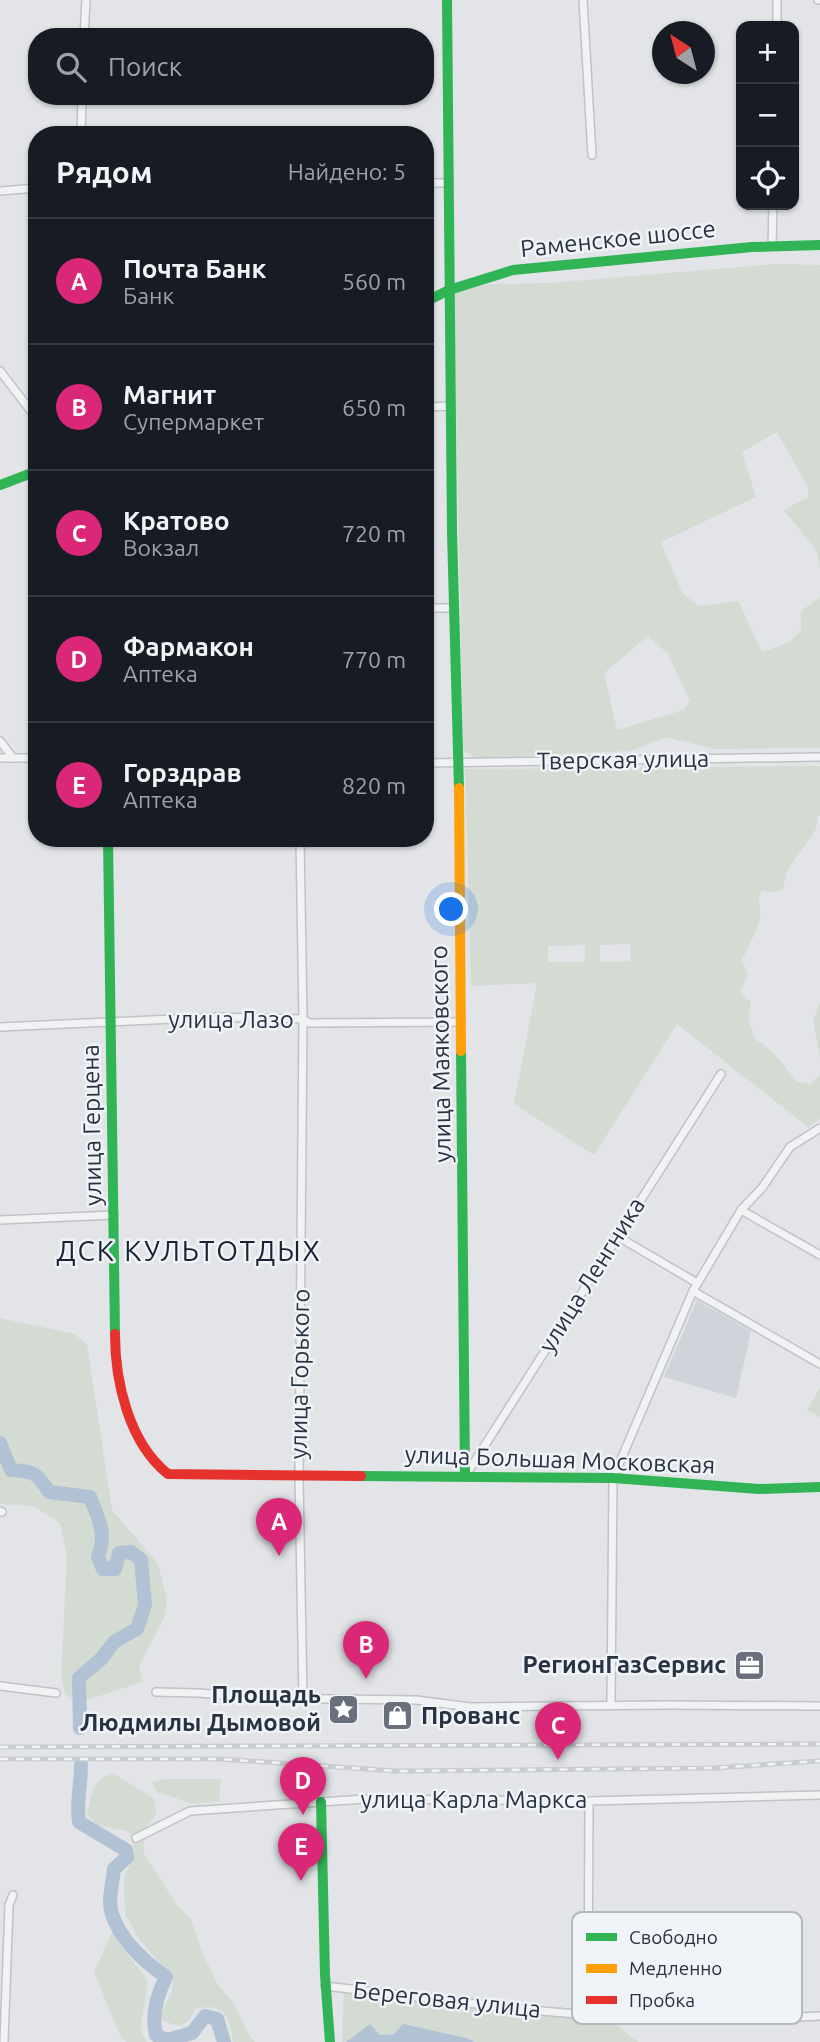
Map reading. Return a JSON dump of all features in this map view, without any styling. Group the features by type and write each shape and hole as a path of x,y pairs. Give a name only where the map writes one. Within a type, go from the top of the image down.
{"street":[{"path":"84,28 86,0"},
{"name":"улица Маяковского","path":"447,0 454,608 459,762 466,1477"},
{"path":"583,0 592,155"},
{"path":"777,21 778,0"},
{"path":"81,126 82,105"},
{"path":"434,183 449,183"},
{"path":"0,191 28,189"},
{"path":"772,246 773,210"},
{"name":"Раменское шоссе","path":"434,298 449,290 513,270 772,246 820,245"},
{"path":"0,371 28,407"},
{"path":"434,407 451,406"},
{"path":"0,485 28,474"},
{"path":"434,608 454,608"},
{"path":"0,741 13,758"},
{"name":"Тверская улица","path":"434,763 820,757"},
{"path":"0,758 28,758"},
{"name":"улица Герцена","path":"108,847 115,1365 132,1419 145,1451 156,1467 168,1474 299,1477"},
{"name":"улица Горького","path":"300,847 303,1019 299,1477 303,1699"},
{"name":"улица Лазо","path":"0,1027 217,1017 303,1019 309,1023 461,1022"},
{"name":"улица Ленгника","path":"466,1477 721,1074"},
{"path":"611,1705 613,1478 693,1291 741,1210 762,1188 790,1147 820,1128"},
{"path":"741,1210 820,1255"},
{"path":"0,1220 114,1215"},
{"path":"617,1236 698,1283"},
{"path":"693,1291 820,1364"},
{"name":"улица Большая Московская","path":"299,1477 613,1478 759,1489 820,1487"},
{"path":"0,1686 56,1693"},
{"path":"156,1692 303,1699 416,1700 470,1707 820,1706"},
{"name":"улица Карла Маркса","path":"136,1838 190,1811 365,1799 589,1801 820,1795"},
{"path":"588,1912 589,1801"},
{"path":"321,1802 325,1986 330,2042"},
{"path":"4,2042 9,1905 13,1895"},
{"name":"Береговая улица","path":"325,1986 572,2014"},
{"name":"Береговая улица","path":"802,2018 820,2017"}],"shaded area":[{"path":"777,264 820,265 820,568 816,550 784,510 808,497 808,487 777,432 742,452 756,497 661,542 682,593 699,606 738,601 762,652 790,642 801,630 801,611 820,597 820,748 715,749 666,737 630,751 476,758 463,750 454,293 489,284 551,283","holes":["648,636 668,654 690,701 684,710 617,730 604,673"]},
{"path":"820,766 820,816 816,829 787,871 783,889 774,893 762,890 760,894 759,922 742,960 748,974 740,992 751,1002 748,1018 755,1039 772,1051 797,1082 810,1084 820,1075 820,1119 808,1127 677,1024 594,1155 514,1104 537,983 471,986 465,769","holes":["630,944 631,961 600,962 600,945","585,945 585,962 548,962 548,946"]},
{"path":"820,1002 820,1057 813,1020"},
{"path":"697,1300 751,1331 736,1398 664,1377"},
{"path":"0,1318 74,1334 87,1344 112,1510 158,1564 167,1600 164,1618 139,1666 142,1682 78,1703 65,1693 61,1677 67,1556 60,1523 33,1506 0,1504"},
{"path":"820,1388 820,1417 807,1410"},
{"path":"113,1773 154,1799 157,1813 144,1831 144,1854 177,1905 192,1921 201,1950 217,1983 235,2006 255,2042 233,2042 228,2019 213,2008 196,2009 187,2022 180,2026 159,2020 172,1991 173,1979 140,1940 125,1914 124,1880 134,1852 132,1838 127,1831 97,1825 87,1814 97,1783"},
{"path":"166,1779 221,1779 219,1801 193,1804 157,1792 152,1782"},
{"path":"113,1931 148,1981 141,2025 141,2032 147,2042 126,2042 120,2035 94,1972"},
{"path":"344,1984 572,2008 572,2024 616,2024 638,2042 475,2042 430,2030 380,2035 370,2024 346,2042 342,2042"}],"water":[{"path":"370,2024 380,2035 394,2034 403,2024 475,2042 346,2042"}],"waterway":[{"path":"0,1443 11,1470 34,1474 49,1492 90,1497 101,1527 102,1540 98,1557 103,1569 115,1569 119,1553 131,1552 141,1560 145,1605 137,1629 114,1642 101,1659 79,1678 80,1728"},
{"path":"81,1765 79,1822 126,1850 127,1857 114,1869 110,1897 116,1924 134,1950 166,1977 156,2005 156,2035 167,2040 192,2033 205,2016 217,2019 224,2042"}],"railway":[{"path":"0,1747 820,1744"},
{"path":"0,1759 220,1759 396,1771 714,1768 820,1761"}],"traffic: fast":[{"path":"447,0 452,532 459,788"},
{"path":"434,298 449,290 513,270 752,247 820,245"},
{"path":"0,485 28,474"},
{"path":"108,847 115,1334"},
{"path":"461,1051 465,1477"},
{"path":"361,1476 613,1478 759,1489 820,1487"},
{"path":"321,1802 325,1975 330,2042"}],"traffic: slow":[{"path":"459,788 461,1051"}],"traffic: jam":[{"path":"115,1334 121,1391 134,1429 143,1446 168,1474 361,1476"}],"place":[{"name":"Почта Банк","path":"279,1556"},
{"name":"РегионГазСервис","path":"749,1665"},
{"name":"Магнит","path":"366,1679"},
{"name":"Площадь Людмилы Дымовой","path":"344,1709"},
{"name":"Прованс","path":"398,1716"},
{"name":"Кратово","path":"558,1760"},
{"name":"Фармакон","path":"303,1815"},
{"name":"Горздрав","path":"301,1881"}],"district":[{"name":"ДСК КУЛЬТОТДЫХ","path":"189,1251"}]}
